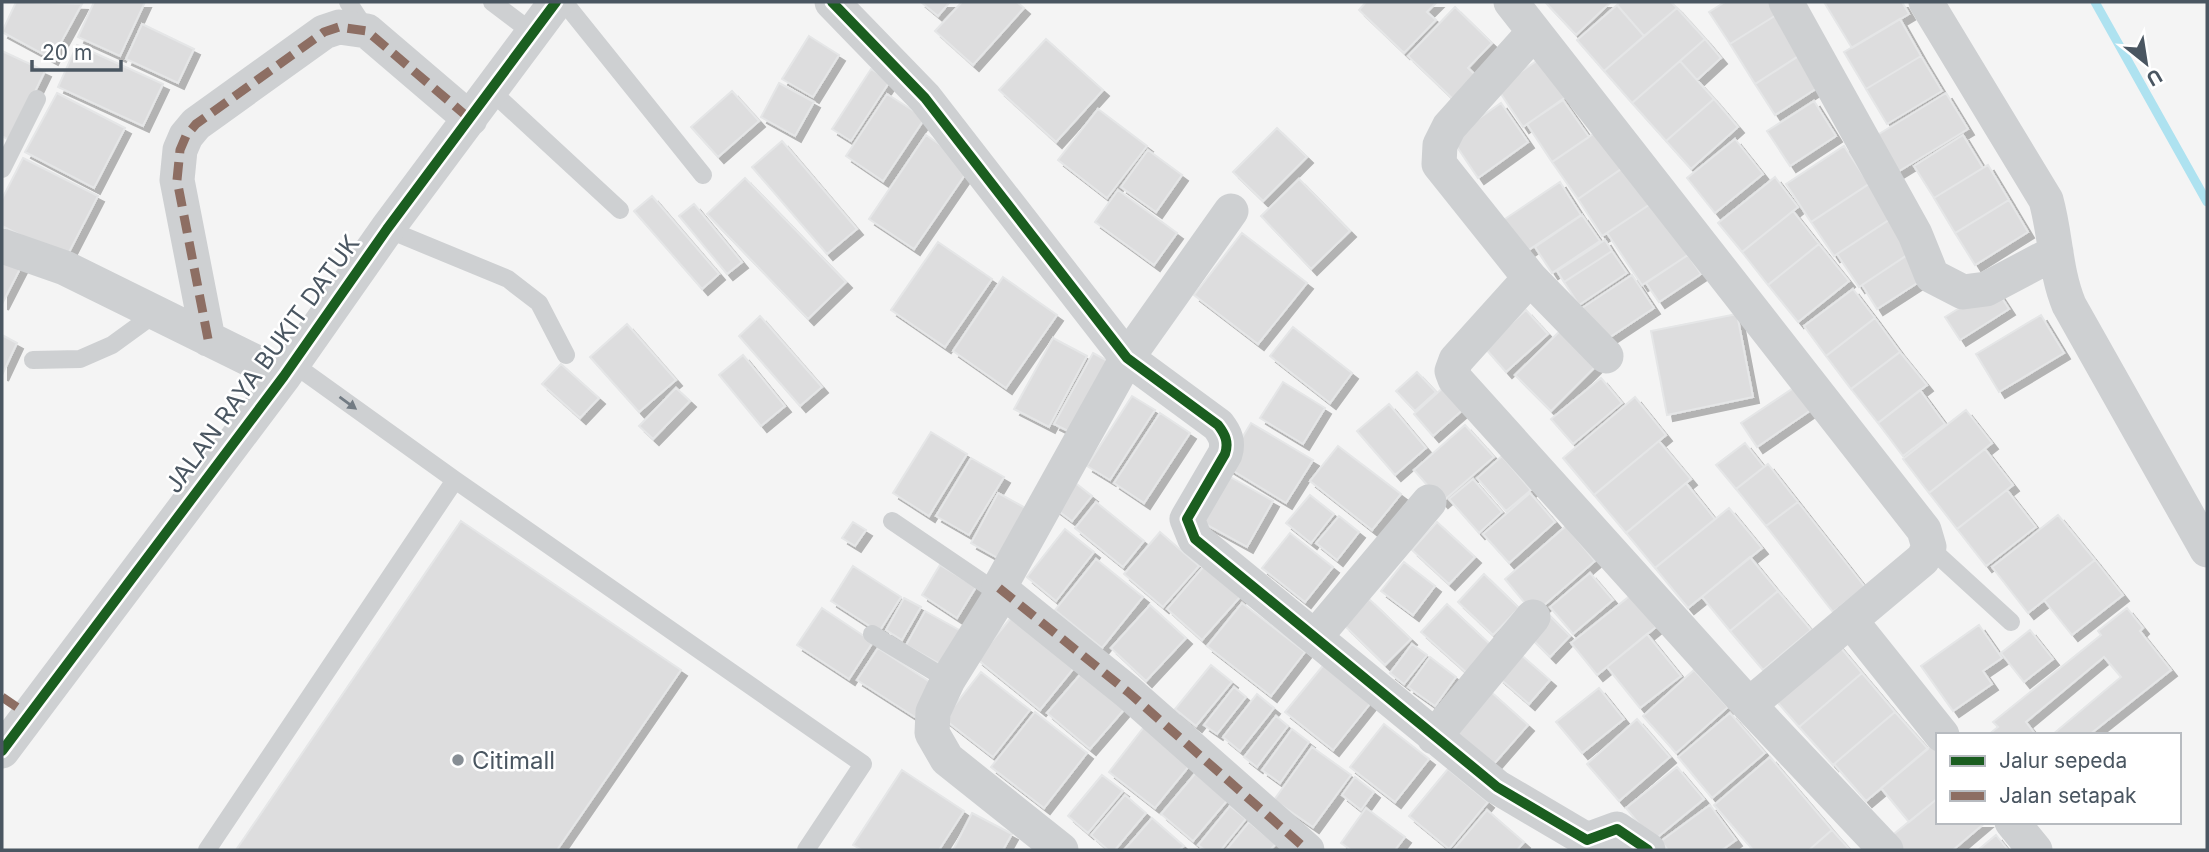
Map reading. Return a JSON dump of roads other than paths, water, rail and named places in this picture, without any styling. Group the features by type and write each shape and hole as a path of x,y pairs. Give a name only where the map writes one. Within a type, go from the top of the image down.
{"street":[{"name":"JALAN RAYA BUKIT DATUK","path":"2,751 15,705 288,370 387,229 556,2"},
{"path":"832,2 925,98 1127,358 1219,425 1227,440 1225,454 1187,519 1191,533 1497,787 1583,845 1617,830 1648,850"},
{"path":"1511,2 1917,519 1929,547 1923,559 1749,705"},
{"path":"1786,2 1915,233 1932,276 1963,292 1986,289 2056,252"},
{"path":"1926,2 2046,201 2054,228 2057,272 2069,305 2207,550"},
{"path":"208,339 177,180 177,165 186,136 196,124 324,32 339,27 367,31 470,118"},
{"path":"1534,32 1449,127 1438,155 1445,176 1530,278 1606,356"},
{"path":"1061,850 947,759 936,743 930,723 948,680 1000,591 1127,358 1231,211"},
{"path":"2,246 65,268 208,339 288,370"},
{"path":"1530,278 1456,360 1452,370 1455,379 1749,705 1886,850"},
{"path":"1315,637 1429,502"},
{"path":"1000,591 1128,692 1307,850"},
{"path":"1434,737 1533,617"},
{"path":"1850,620 1940,733"},
{"path":"2014,824 2035,850"}],"lane":[{"path":"348,2 367,31"},
{"path":"492,2 533,33"},
{"path":"565,2 703,175"},
{"path":"490,90 620,210"},
{"path":"2,169 37,99"},
{"path":"387,229 508,279 539,303 566,355"},
{"path":"33,360 80,359 112,345 156,313"},
{"path":"288,370 455,480 863,764 806,850"},
{"path":"207,850 455,480"},
{"path":"892,521 1000,591"},
{"path":"1929,547 2011,622"},
{"path":"872,634 948,680"}],"waterway":[{"path":"2095,2 2207,202"}],"place":[{"name":"Citimall","path":"458,760"}]}
